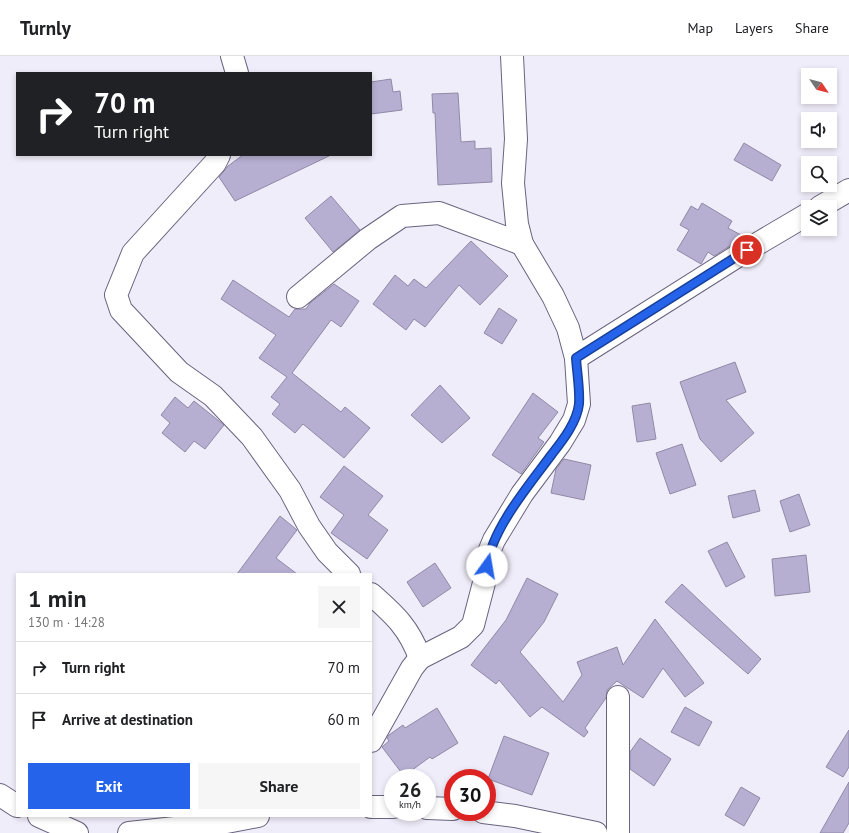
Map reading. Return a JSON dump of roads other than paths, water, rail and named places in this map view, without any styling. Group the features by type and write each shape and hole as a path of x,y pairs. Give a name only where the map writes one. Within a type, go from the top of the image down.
{"street":[{"path":"232,56 238,72"},
{"path":"372,739 412,668 420,658 461,637 473,625 485,579 489,552 494,540 522,494 560,444 574,420 579,404 576,358 568,328 559,309 522,244 517,224 513,183 516,139 512,56"},
{"path":"218,156 215,163 133,253 116,294 121,310 179,372 213,396 252,437 290,490 309,526 327,552 348,573"},
{"path":"832,200 849,190"},
{"path":"298,297 368,239 402,216 439,213 522,244"},
{"path":"576,358 747,250 801,218"},
{"path":"372,595 400,620 413,639 420,658"},
{"path":"618,697 618,833"},
{"path":"0,795 16,805"},
{"path":"372,807 384,807"},
{"path":"496,814 515,816 596,833"},
{"path":"42,817 77,833"},
{"path":"129,833 221,823 253,817"}]}
